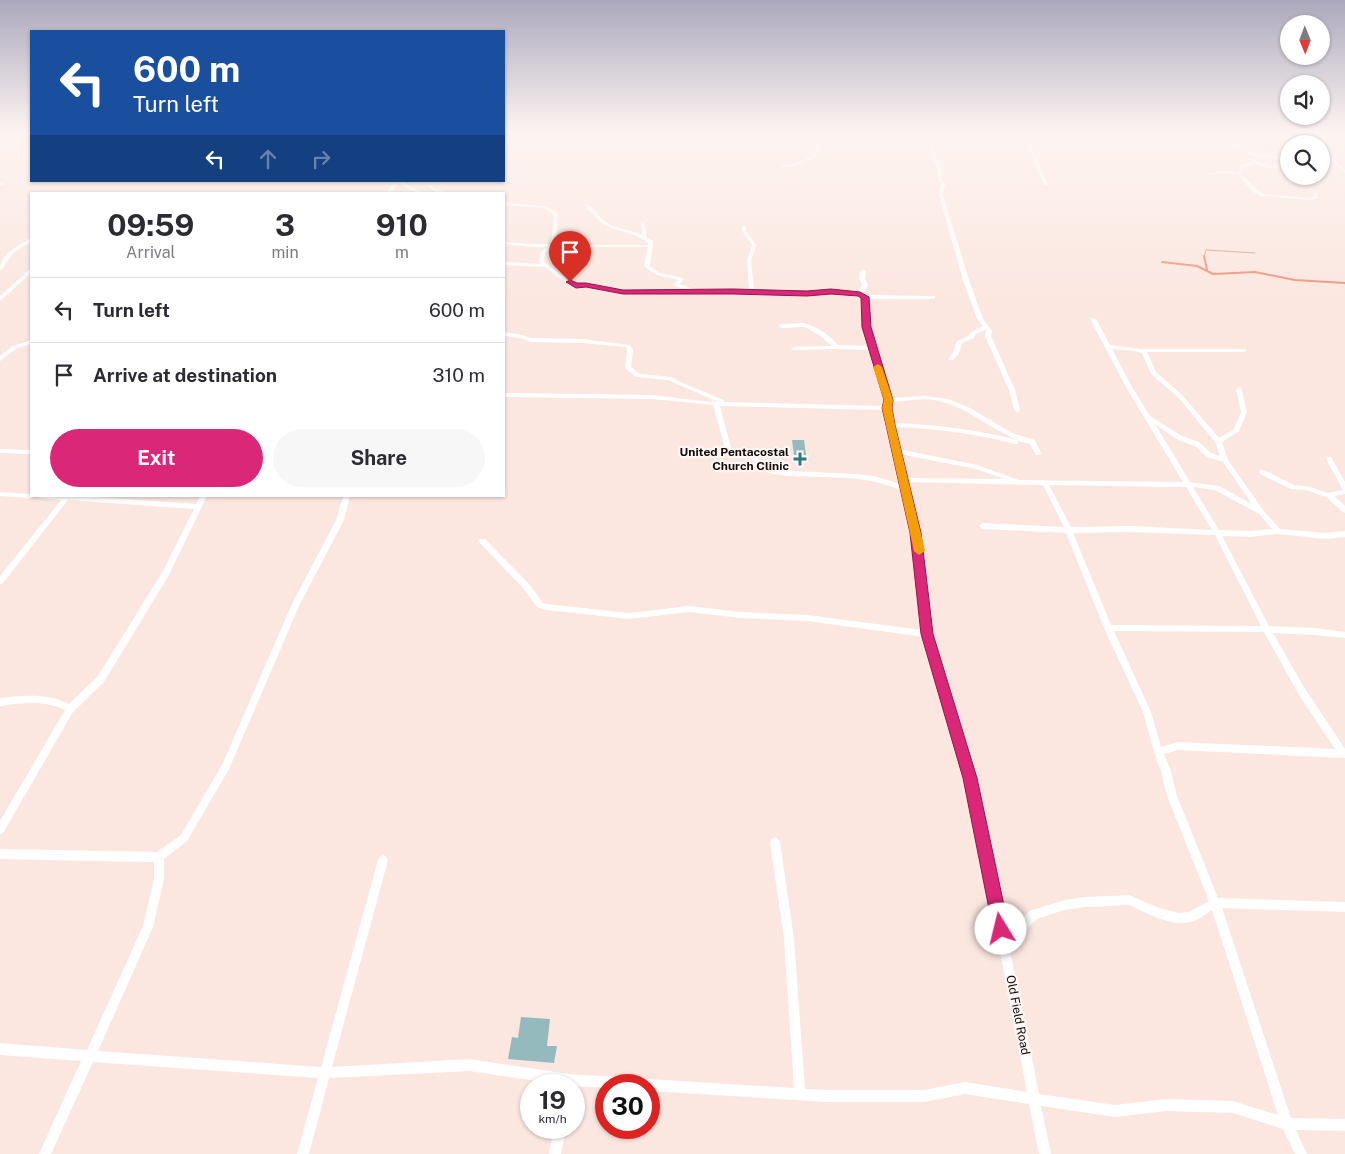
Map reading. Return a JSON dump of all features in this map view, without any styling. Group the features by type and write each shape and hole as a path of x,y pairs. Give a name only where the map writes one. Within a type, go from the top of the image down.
{"street":[{"path":"942,187 941,195 953,240 980,319 989,331 988,336 1012,390 1017,410"},
{"path":"1252,187 1263,195 1311,200 1316,198 1316,193"},
{"path":"505,204 545,208 556,214 552,244 542,256 541,262 553,270 560,278 576,285 623,292 697,291 807,294 831,292 862,296 933,297"},
{"path":"588,206 594,210 598,219 608,225 616,229 633,231 651,241 647,266 649,270 658,275 681,279 676,285 697,291"},
{"path":"644,223 644,238"},
{"path":"744,227 744,231 754,245 749,260 752,292"},
{"path":"1,255 8,254 30,241"},
{"path":"505,243 518,244 522,247 552,244 586,247 651,246"},
{"path":"0,268 8,259 8,254"},
{"path":"505,264 546,266"},
{"name":"Old Field Road","path":"863,271 862,278 865,285 862,296 867,327 888,404 890,425 919,552 921,593 927,634 970,778 996,900 1044,1154"},
{"path":"0,299 30,272"},
{"path":"1093,319 1107,347 1216,533 1302,692 1344,754"},
{"path":"781,326 801,325 821,333 836,347"},
{"path":"951,360 956,354 959,342 972,337 973,333 986,326"},
{"path":"505,334 522,336 530,340 583,341 628,346 630,350 628,368 638,376 669,378 720,401 732,403 773,406 888,404 922,398 946,400 959,405 1018,440 1033,442"},
{"path":"0,359 15,346 30,342"},
{"path":"1107,347 1141,350 1244,350"},
{"path":"794,349 872,348"},
{"path":"1141,350 1144,352 1153,373 1180,396 1218,442 1224,460 1262,512 1278,530"},
{"path":"1218,442 1237,430 1244,412 1239,389"},
{"path":"505,394 652,397 716,404 732,403"},
{"path":"716,404 728,450 745,452 771,472 833,475 903,484 1017,482 1188,484 1216,488 1262,512"},
{"path":"1149,417 1180,438 1197,444 1210,454 1224,460"},
{"path":"890,425 947,427 1018,442 1033,442"},
{"path":"1033,442 1038,453"},
{"path":"0,451 30,452"},
{"path":"896,451 977,467 1017,482"},
{"path":"1328,495 1345,490 1329,459"},
{"path":"1262,472 1293,487 1306,488 1328,495 1345,510"},
{"path":"1045,482 1068,530 1108,628 1147,712 1172,796 1215,903 1287,1124 1301,1154"},
{"path":"0,494 30,496"},
{"path":"0,581 67,497 198,507"},
{"path":"0,830 70,709 102,679 166,574 203,497"},
{"path":"0,854 159,857 184,838 226,766 295,606 340,520 347,497"},
{"path":"983,526 1249,534 1278,530 1345,539"},
{"path":"1326,536 1345,534"},
{"path":"482,541 521,580 540,604 546,607 629,616 689,609 742,615 807,618 927,634"},
{"path":"1108,628 1161,630 1266,628 1345,635"},
{"path":"0,702 38,697 55,701 70,709"},
{"path":"1158,752 1178,746 1344,754"},
{"path":"774,842 789,939 800,1094"},
{"path":"45,1154 148,927 159,879 159,857"},
{"path":"303,1154 382,860"},
{"path":"1003,944 1034,915 1064,905 1086,902 1129,900 1158,913 1179,918 1190,916 1215,903 1345,907"},
{"path":"0,1049 89,1054 325,1073 469,1065 521,1074"},
{"path":"585,1083 800,1094 924,1096 965,1088 1018,1098 1033,1098 1115,1111 1166,1105 1233,1108 1287,1124 1345,1125"},
{"path":"555,1154 558,1139"}],"building":[{"name":"United Pentacostal Church Clinic","path":"792,440 804,440 806,455 794,455"},
{"path":"521,1017 550,1019 547,1046 557,1046 554,1063 508,1059 512,1037 518,1038"}],"waterway":[{"path":"1204,257 1206,250 1255,253"},
{"path":"1204,257 1207,270"},
{"path":"1162,262 1197,266 1213,274 1255,272 1295,280 1345,283"}],"slow traffic":[{"path":"878,367 888,400 887,408 890,425 919,551"}],"place":[{"name":"United Pentacostal Church Clinic","path":"800,459"}],"route":[{"path":"570,282 576,285 623,292 733,291 807,294 831,292 860,294 865,297 867,327 888,400 887,408 890,425 916,533 921,593 927,634 970,778 1001,929"}]}
